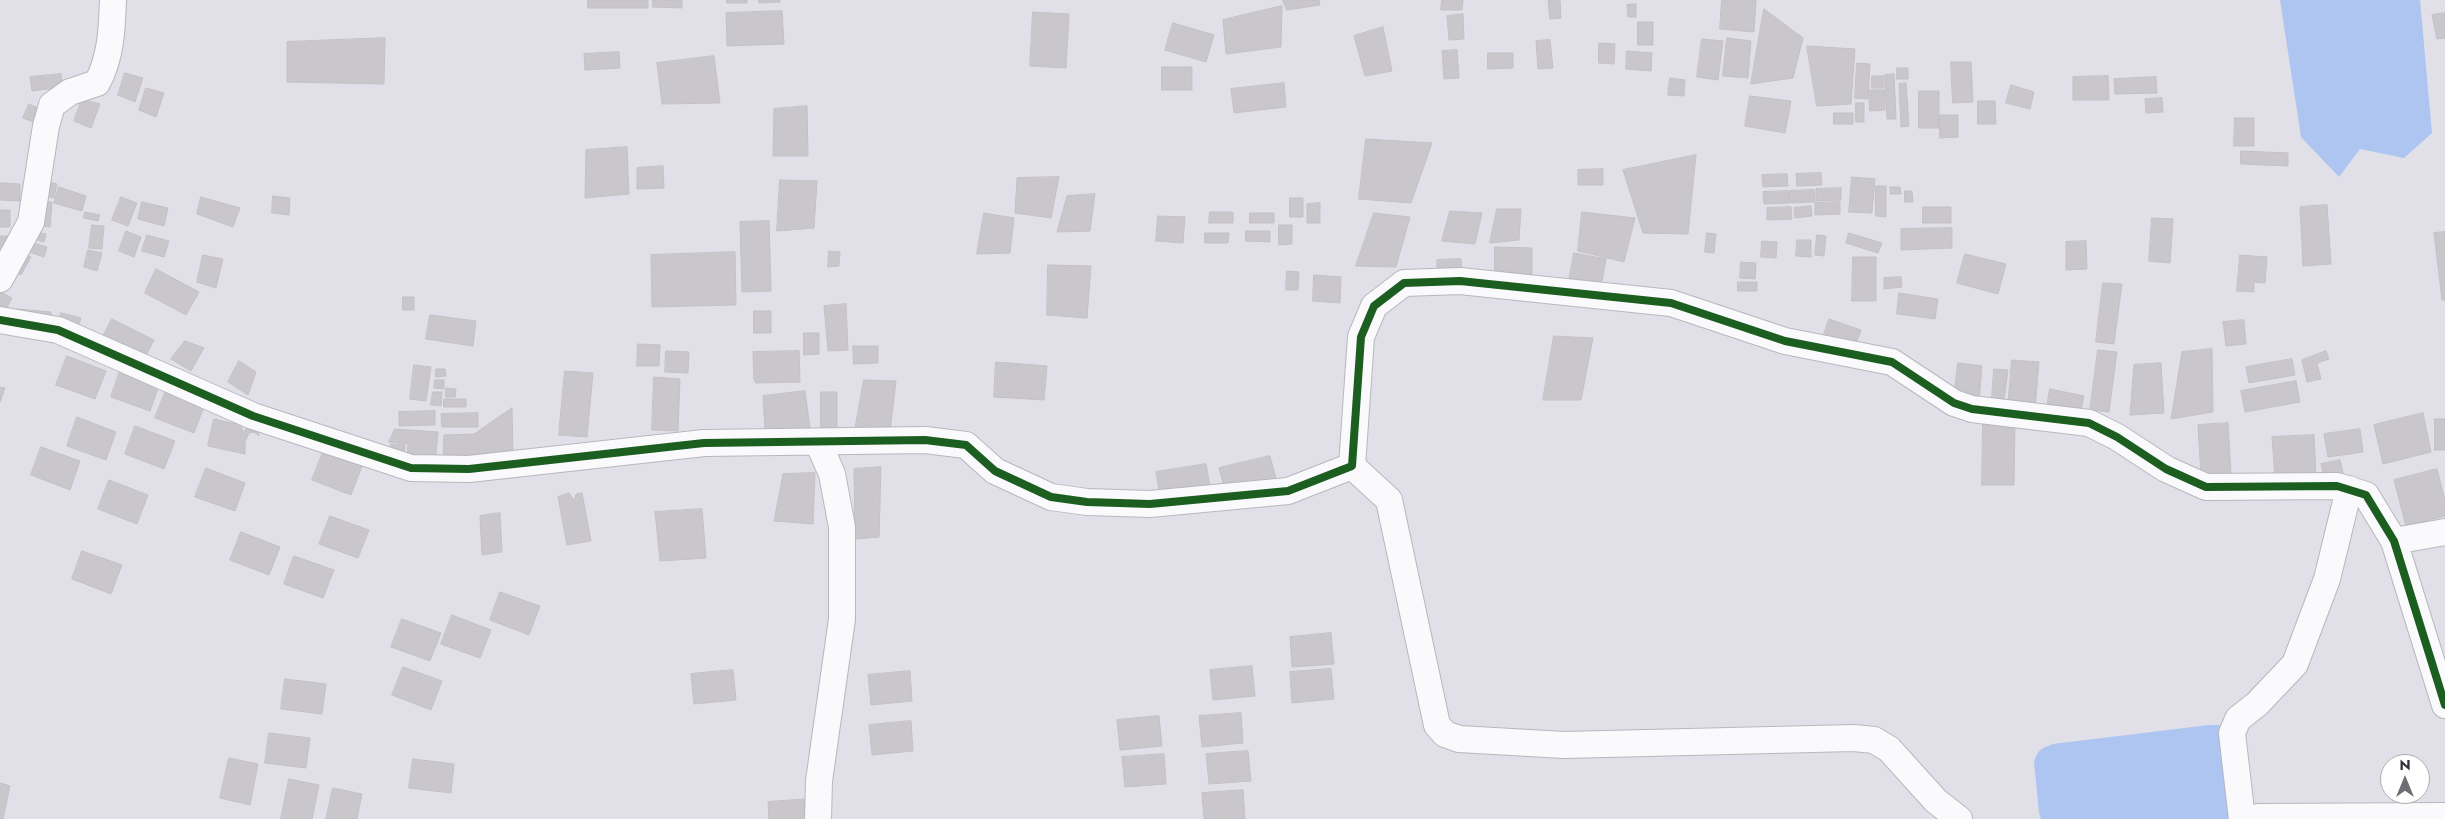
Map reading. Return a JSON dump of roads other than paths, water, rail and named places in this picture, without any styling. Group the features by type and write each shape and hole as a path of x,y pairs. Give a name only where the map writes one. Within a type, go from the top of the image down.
{"street":[{"path":"0,279 31,222 46,126 52,105 70,92 97,83 104,70 112,30 113,0"},
{"path":"1352,466 1361,337 1374,306 1404,283 1460,281 1671,303 1785,341 1892,362 1954,403 1963,406 2089,423 2117,437 2166,469 2206,487 2337,486 2366,495 2394,541 2445,705"},
{"path":"0,320 58,330 253,416 411,468 469,469 704,443 925,440 966,445 995,471 1052,497 1087,502 1150,504 1288,492 1352,466"},
{"path":"818,442 832,474 842,527 842,619 819,781 818,819"},
{"path":"1352,466 1389,500 1437,725 1445,734 1459,739 1564,745 1854,738 1874,740 1889,749 1936,801 1959,819"},
{"path":"2242,819 2232,733 2238,719 2257,704 2295,664 2327,578 2349,489"},
{"path":"2394,541 2445,532"},
{"path":"2250,819 2258,817 2445,816"}],"water":[{"path":"2280,0 2420,0 2432,133 2404,158 2360,149 2339,177 2301,137"},
{"path":"2219,725 2224,729 2230,813 2228,819 2041,819 2034,762 2038,752 2043,748 2053,744"}]}
